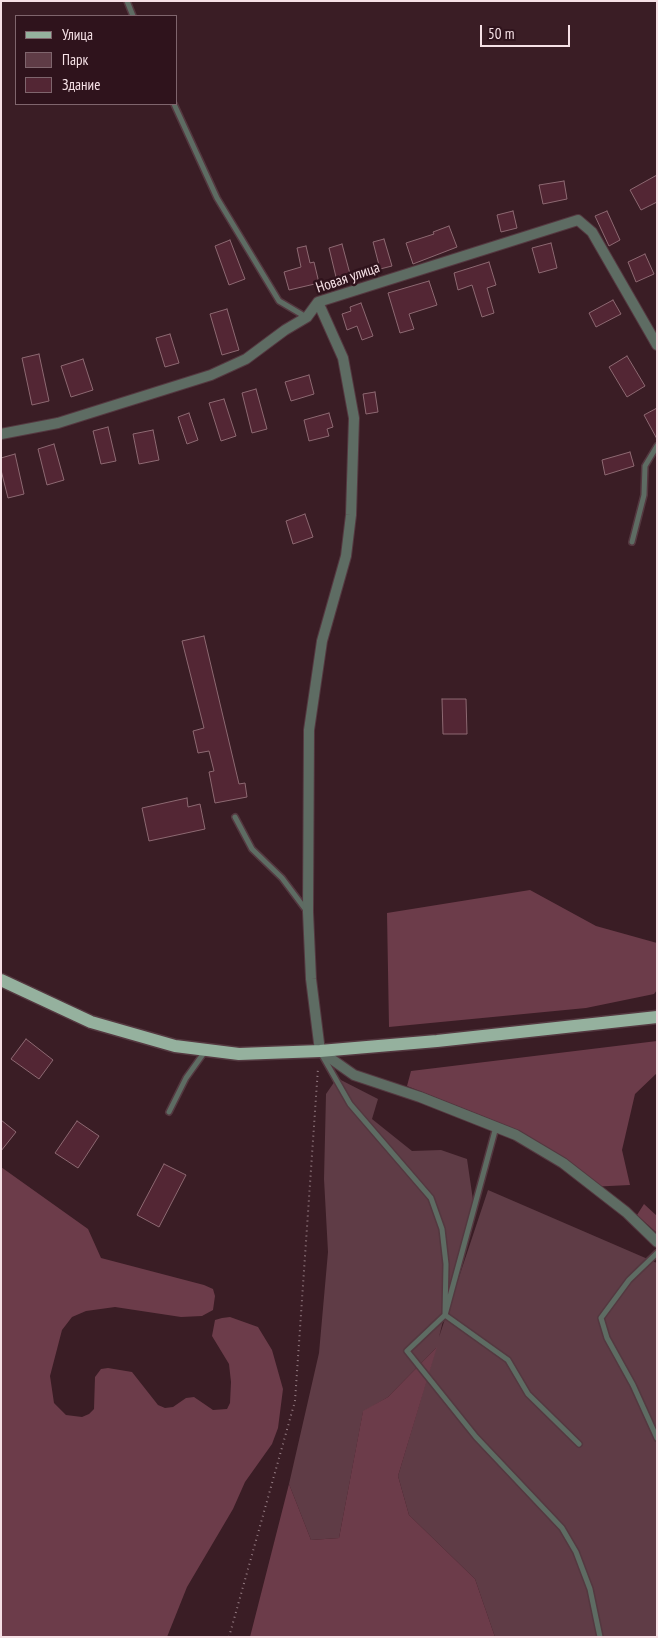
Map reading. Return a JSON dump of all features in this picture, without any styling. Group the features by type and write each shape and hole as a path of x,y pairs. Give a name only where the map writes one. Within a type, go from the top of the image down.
{"main road":[{"path":"1,980 91,1022 175,1046 239,1054 320,1051 437,1041 657,1017"}],"street":[{"name":"Новая улица","path":"1,434 58,423 211,375 246,359 307,317 318,302 578,220 592,232 657,345"},
{"path":"318,302 343,358 354,418 351,515 346,556 322,641 308,730 308,912 312,979 320,1051 354,1075 420,1097 516,1135 563,1163 626,1212 657,1242"}],"lane":[{"path":"127,1 133,15"},
{"path":"174,105 217,198 280,300 307,317"},
{"path":"632,542 644,495 646,466 657,446"},
{"path":"235,817 252,849 282,878 308,912"},
{"path":"169,1112 186,1078 206,1050"},
{"path":"320,1051 350,1104 431,1198 442,1229 446,1264 445,1315"},
{"path":"496,1127 445,1315 407,1351 476,1437 562,1528 576,1552 590,1589 600,1637"},
{"path":"657,1253 629,1280 600,1318 607,1338 633,1385 657,1438"},
{"path":"445,1315 508,1360 528,1394 579,1444"}],"path":[{"path":"229,1637 295,1401 320,1051"}],"green space":[{"path":"337,1078 378,1099 372,1119 412,1151 441,1150 467,1159 473,1200 439,1337 488,1190 657,1263 657,1637 495,1637 475,1579 409,1515 398,1476 436,1348 388,1397 363,1412 339,1538 311,1540 289,1484 319,1353 328,1252 324,1179 326,1094"}],"shaded area":[{"path":"530,890 596,926 657,943 657,990 654,994 586,1008 389,1027 387,913"},
{"path":"657,1041 657,1073 635,1094 622,1150 630,1185 589,1187 490,1119 407,1086 411,1071"},
{"path":"1,1167 88,1229 101,1258 204,1285 213,1289 215,1296 213,1310 202,1316 181,1317 115,1307 86,1311 72,1317 62,1330 50,1376 54,1403 66,1415 82,1417 94,1409 95,1377 101,1369 108,1368 132,1372 158,1405 165,1408 173,1407 186,1398 194,1397 213,1410 227,1409 230,1403 231,1382 229,1364 212,1336 215,1320 230,1317 258,1327 272,1350 283,1389 278,1428 272,1444 245,1482 233,1509 187,1587 167,1637 1,1637"},
{"path":"644,1204 657,1216 657,1233 637,1215"},
{"path":"437,1347 398,1476 409,1515 475,1579 495,1637 250,1637 289,1484 311,1540 339,1538 363,1411 388,1397"}],"building":[{"path":"657,175 657,202 641,210 630,190"},
{"path":"564,181 567,199 543,204 539,185"},
{"path":"513,211 517,228 501,232 497,215"},
{"path":"607,211 620,240 609,246 595,216"},
{"path":"449,226 457,247 413,264 406,243 434,234 433,232"},
{"path":"384,239 392,266 380,269 373,242"},
{"path":"230,240 245,279 229,285 215,246"},
{"path":"551,243 557,268 539,273 532,248"},
{"path":"342,244 350,274 336,277 329,248"},
{"path":"306,246 310,263 314,262 319,283 289,290 284,272 301,267 297,248"},
{"path":"645,254 654,274 636,282 628,262"},
{"path":"489,262 496,285 487,288 494,313 482,317 472,285 458,290 454,273"},
{"path":"429,281 437,305 409,314 414,329 400,333 388,293"},
{"path":"613,300 621,314 596,327 589,313"},
{"path":"361,303 373,336 362,340 357,326 347,330 342,314 351,311 350,307"},
{"path":"227,309 239,350 222,355 210,314"},
{"path":"170,334 179,363 165,367 156,338"},
{"path":"39,354 49,401 32,405 22,358"},
{"path":"627,356 645,386 627,397 609,367"},
{"path":"83,359 93,390 71,397 61,366"},
{"path":"309,375 314,394 291,401 285,382"},
{"path":"256,389 267,429 252,433 242,393"},
{"path":"375,392 378,412 366,414 363,394"},
{"path":"224,399 236,436 221,441 209,403"},
{"path":"657,408 657,439 644,415"},
{"path":"189,413 198,440 187,444 178,417"},
{"path":"329,413 333,427 327,429 329,436 309,441 304,420"},
{"path":"108,427 116,461 101,464 93,431"},
{"path":"153,430 159,460 139,464 133,434"},
{"path":"54,444 64,480 47,485 38,449"},
{"path":"630,452 634,466 605,475 602,460"},
{"path":"15,454 24,494 8,498 1,470 1,458"},
{"path":"305,514 313,537 293,544 286,521"},
{"path":"204,636 239,784 245,783 247,797 215,803 209,772 214,771 209,751 198,753 193,731 204,728 182,641"},
{"path":"442,699 466,699 467,734 443,734"},
{"path":"187,798 188,807 200,804 205,829 149,841 142,808"},
{"path":"26,1039 53,1060 39,1079 11,1059"},
{"path":"1,1120 16,1132 1,1151"},
{"path":"77,1121 99,1136 78,1168 55,1153"},
{"path":"164,1164 186,1175 159,1227 137,1215"}]}
